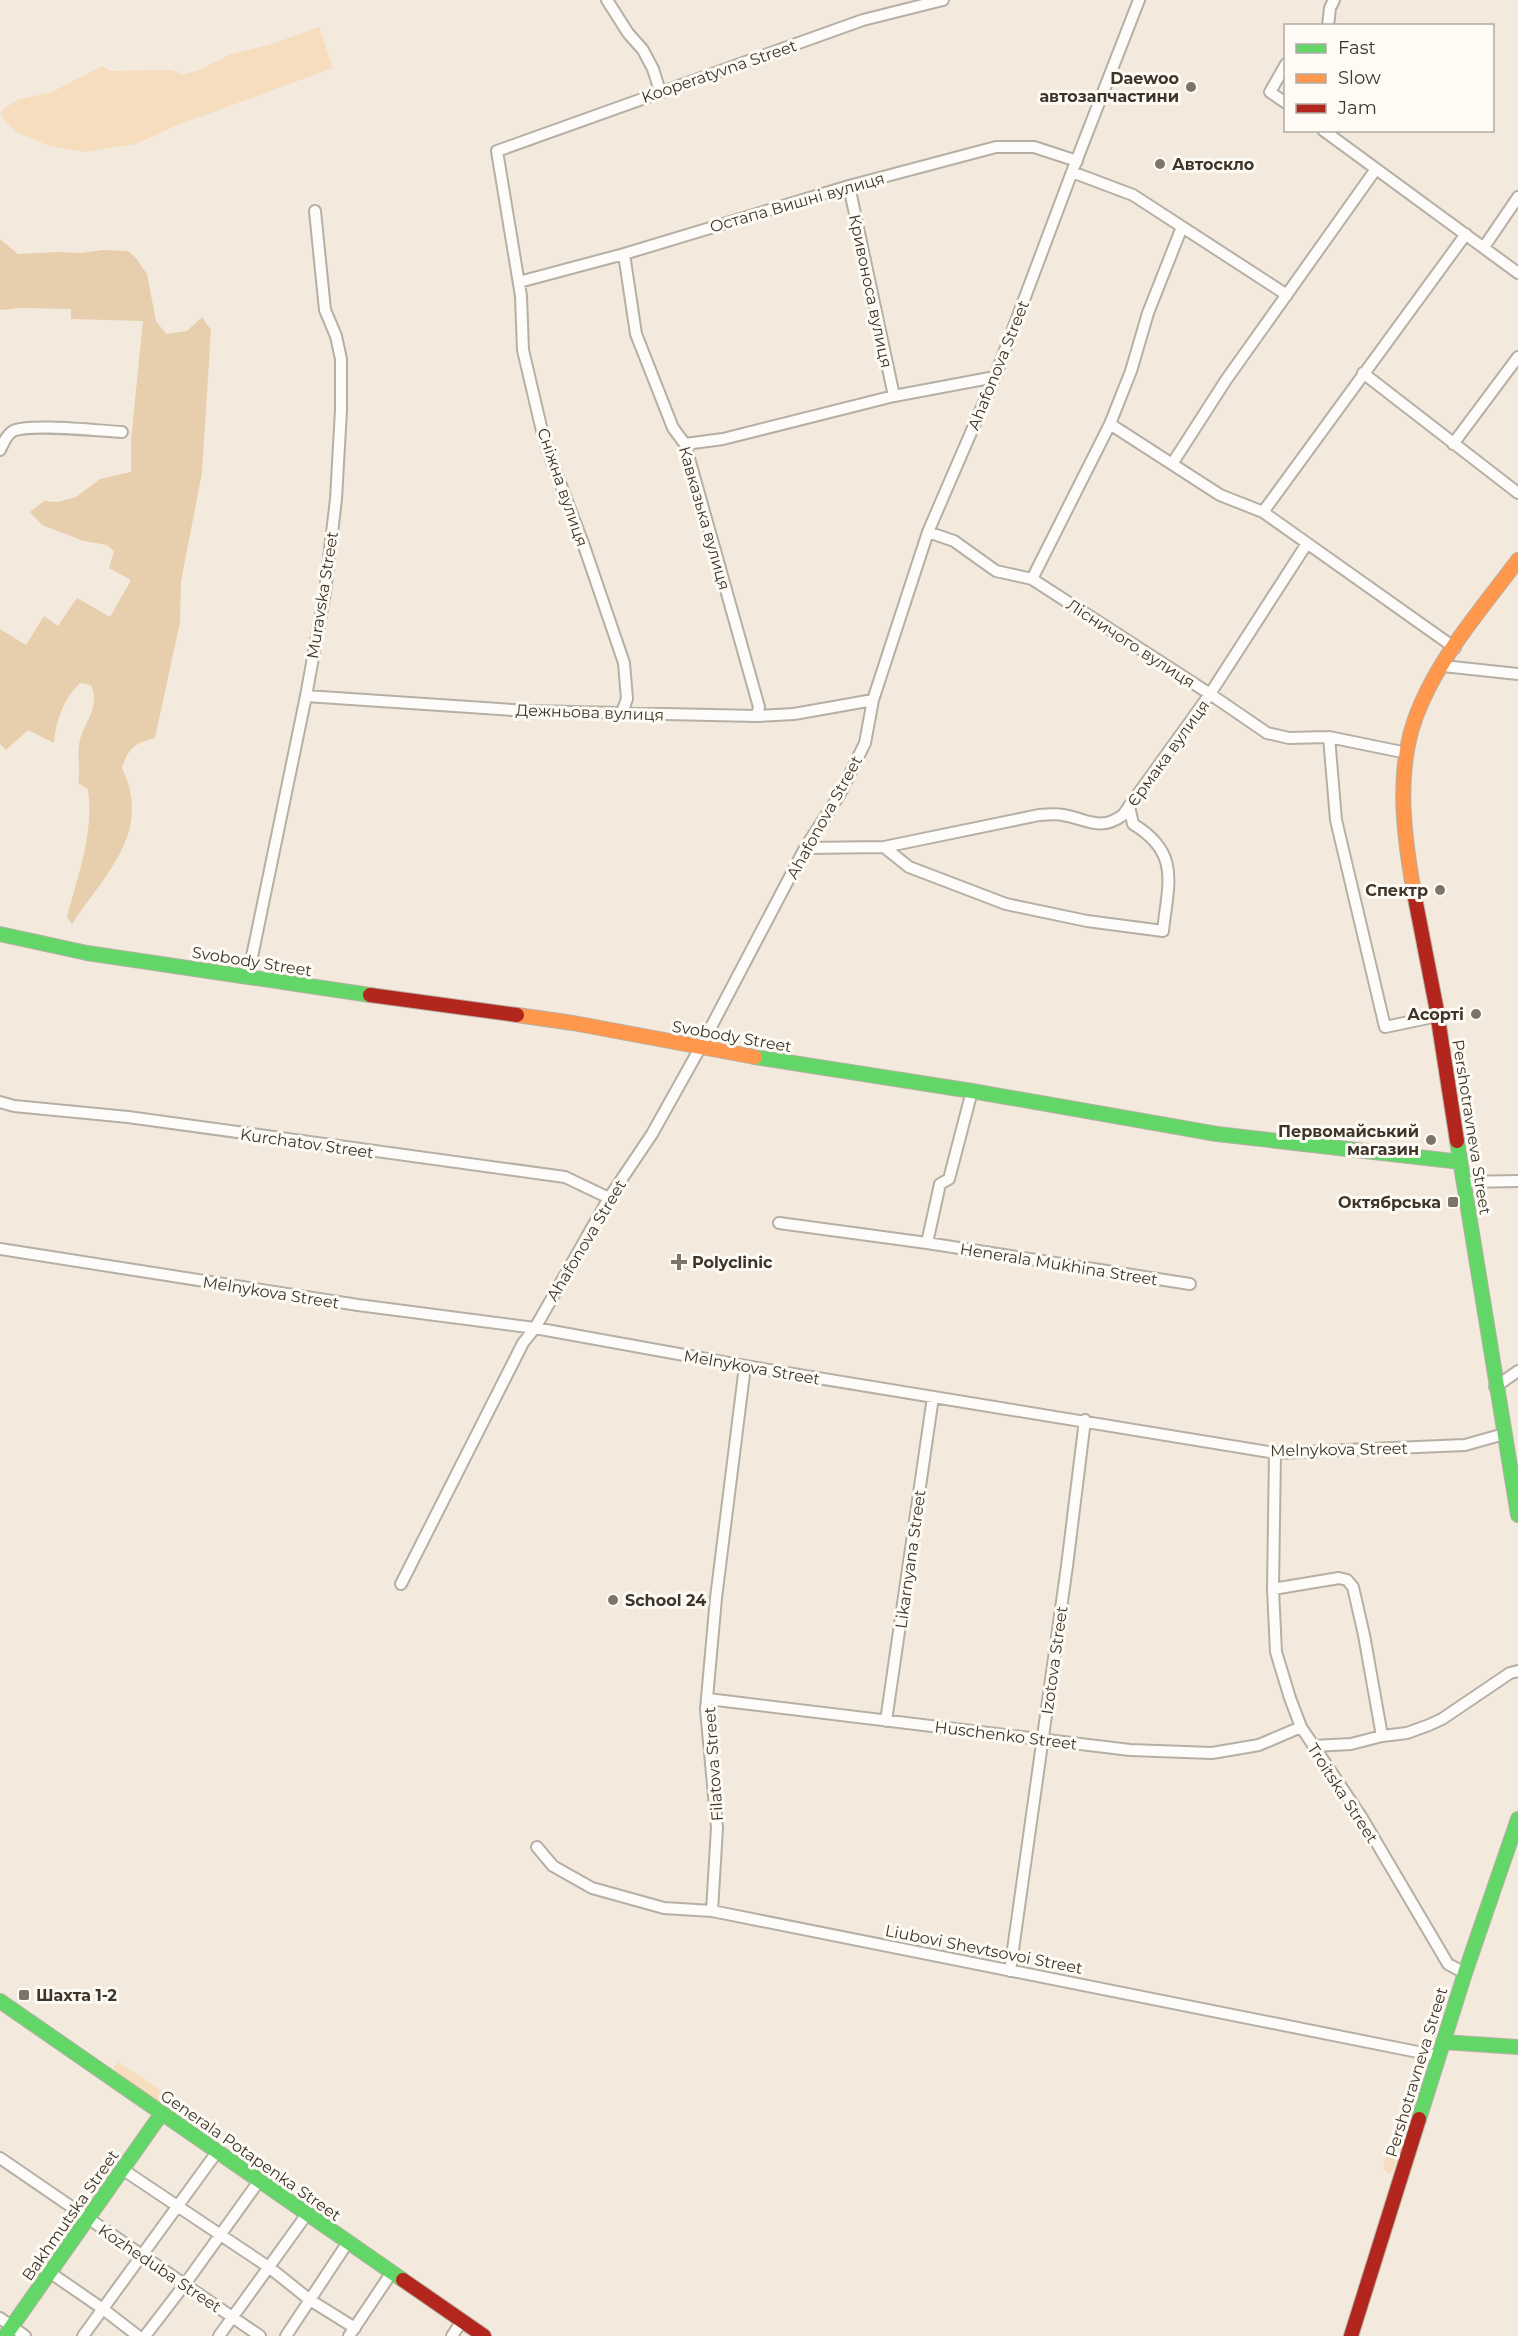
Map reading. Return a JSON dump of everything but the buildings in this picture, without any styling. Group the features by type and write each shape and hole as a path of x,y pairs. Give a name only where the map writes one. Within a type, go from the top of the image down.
{"main road":[{"name":"Pershotravneva Street","path":"1518,560 1428,689 1413,723 1407,753 1404,794 1405,840 1438,1016 1495,1387 1518,1515"},
{"name":"Svobody Street","path":"0,934 87,953 248,976 301,986 573,1023 700,1048 972,1091 1217,1134 1461,1162"},
{"name":"Pershotravneva Street","path":"1351,2336 1438,2056 1518,1819"},
{"name":"Generala Potapenka Street","path":"0,2001 484,2336"},
{"path":"1443,2042 1518,2047"},
{"name":"Bakhmutska Street","path":"9,2331 46,2270 88,2219 162,2113"}],"street":[{"path":"607,0 628,33 643,50 653,69 660,91"},
{"name":"Kooperatyvna Street","path":"497,151 862,20 943,0"},
{"name":"Ahafonova Street","path":"401,1584 523,1343 535,1328 609,1198 652,1134 805,848 840,794 865,743 873,700 928,532 995,377 1139,0"},
{"path":"1328,24 1330,8 1334,0"},
{"path":"1284,68 1270,92 1284,102"},
{"path":"1326,132 1518,273"},
{"name":"Остапа Вишні вулиця","path":"519,282 624,254 849,186 996,147 1034,147 1077,160"},
{"name":"Сніжна вулиця","path":"497,151 519,282 523,350 542,431 624,663 627,699 622,712"},
{"path":"1172,464 1226,380 1376,169"},
{"path":"1072,172 1133,195 1287,295"},
{"name":"Кривоноса вулиця","path":"849,186 894,396"},
{"path":"1484,248 1518,197"},
{"name":"Muravska Street","path":"248,976 306,696 325,592 336,499 341,398 340,359 336,336 325,310 315,211"},
{"path":"1032,579 1110,424 1131,371 1148,314 1182,227"},
{"path":"1263,513 1466,234"},
{"name":"Кавказька вулиця","path":"624,254 636,334 669,420 685,444 759,707 757,716"},
{"path":"1453,444 1518,357"},
{"path":"1363,373 1518,493"},
{"path":"685,444 723,439 894,396 995,377"},
{"path":"1110,424 1220,495 1263,513 1455,648"},
{"path":"0,450 4,440 12,432 29,428 122,432"},
{"name":"Лісничого вулиця","path":"928,532 954,541 996,571 1032,579 1267,733 1289,738 1329,737 1407,753"},
{"name":"Єрмака вулиця","path":"805,848 884,847 1039,815 1061,814 1090,823 1104,824 1114,821 1129,806 1210,694 1306,545"},
{"path":"1443,666 1518,674"},
{"name":"Дежньова вулиця","path":"306,696 528,711 757,716 794,714 873,700"},
{"path":"1329,737 1336,820 1385,1027 1438,1016"},
{"path":"884,847 909,867 1006,904 1067,917 1163,931 1169,874 1167,861 1164,851 1147,832 1133,824 1129,806"},
{"path":"927,1243 940,1184 949,1179 972,1091"},
{"name":"Kurchatov Street","path":"0,1102 14,1106 128,1117 565,1177 609,1198"},
{"path":"1464,1182 1518,1181"},
{"name":"Henerala Mukhina Street","path":"779,1223 927,1243 1190,1284"},
{"name":"Melnykova Street","path":"0,1249 324,1300 535,1328 745,1366 1275,1453 1466,1445 1503,1434"},
{"name":"Filatova Street","path":"712,1911 717,1828 706,1709 716,1598 745,1366"},
{"path":"1495,1387 1518,1371"},
{"name":"Likarnyana Street","path":"886,1721 933,1397"},
{"name":"Izotova Street","path":"1010,1971 1085,1420"},
{"name":"Troitska Street","path":"1275,1453 1273,1589 1276,1652 1301,1727 1362,1818 1448,1964 1465,1973"},
{"path":"1273,1589 1339,1578 1347,1580 1353,1587 1382,1736"},
{"path":"1314,1746 1351,1744 1382,1736 1407,1733 1429,1725 1510,1673 1518,1671"},
{"name":"Huschenko Street","path":"708,1700 1130,1750 1212,1753 1259,1745 1301,1727"},
{"name":"Liubovi Shevtsovoi Street","path":"537,1847 553,1866 592,1888 664,1908 712,1911 1438,2056"},
{"path":"83,2336 178,2208 217,2151"},
{"name":"Kozheduba Street","path":"0,2158 260,2336"},
{"path":"122,2169 270,2268 352,2332 392,2272"},
{"path":"144,2336 185,2284 259,2181"},
{"path":"219,2336 307,2214"},
{"path":"286,2336 348,2242"},
{"path":"46,2270 104,2309 138,2336"},
{"path":"0,2318 9,2331 26,2336"},
{"path":"452,2336 462,2321"}],"shaded area":[{"path":"319,27 333,68 175,126 136,144 85,152 50,146 17,133 1,116 2,110 17,100 52,92 102,66 111,71 172,70 183,75 229,55 275,43"},
{"path":"0,239 18,254 128,251 147,274 156,321 166,334 187,331 202,317 211,330 202,473 181,581 180,622 155,738 133,747 125,761 122,768 130,791 132,812 129,832 110,870 72,924 67,917 84,854 89,821 88,789 78,783 79,750 81,737 93,709 94,694 91,685 80,683 69,696 61,711 54,743 28,730 6,750 0,744 0,629 26,645 44,616 58,626 77,598 110,617 131,580 109,568 114,551 107,545 84,541 42,525 30,512 44,501 58,502 76,497 100,479 131,472 131,440 143,321 71,319 71,309 0,310"},
{"path":"118,2062 167,2094 168,2100 160,2102 116,2074 114,2067"},
{"path":"1394,2143 1399,2148 1392,2172 1388,2174 1383,2168 1390,2144"}],"traffic: fast":[{"path":"0,934 87,953 370,995"},
{"path":"755,1057 972,1091 1217,1134 1461,1162"},
{"path":"1457,1141 1518,1515"},
{"path":"1419,2119 1465,1973 1518,1819"},
{"path":"0,2001 403,2280"},
{"path":"1443,2042 1518,2047"},
{"path":"5,2336 162,2113"}],"traffic: slow":[{"path":"1414,893 1404,822 1403,797 1404,773 1412,727 1430,684 1441,666 1465,629 1518,560"},
{"path":"517,1015 573,1023 755,1057"}],"traffic: jam":[{"path":"1414,893 1436,1006 1457,1141"},
{"path":"370,995 517,1015"},
{"path":"1351,2336 1419,2119"},
{"path":"403,2280 484,2336"}],"place":[{"name":"Daewoo автозапчастини","path":"1191,87"},
{"name":"Автоскло","path":"1160,164"},
{"name":"Спектр","path":"1440,890"},
{"name":"Асорті","path":"1476,1014"},
{"name":"Первомайський магазин","path":"1431,1140"},
{"name":"Октябрська","path":"1453,1202"},
{"name":"Polyclinic","path":"679,1262"},
{"name":"School 24","path":"613,1600"},
{"name":"Шахта 1-2","path":"24,1995"}]}
